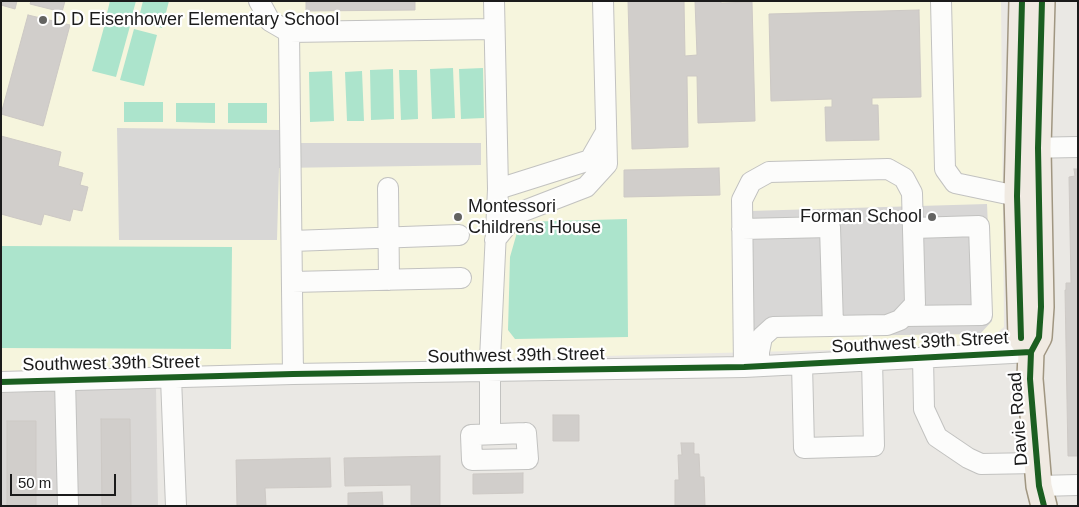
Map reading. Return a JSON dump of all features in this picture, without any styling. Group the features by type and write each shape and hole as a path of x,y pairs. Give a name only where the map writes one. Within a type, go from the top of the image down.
{"main road":[{"name":"Davie Road","path":"1022,1 1028,148 1042,307 1039,337 1031,352 1031,389 1038,490"},
{"name":"Davie Road","path":"1031,352 1021,338 1017,196 1028,148 1042,1"}],"street":[{"path":"259,1 270,21 289,32 494,29"},
{"path":"490,434 498,189 494,1"},
{"path":"495,240 516,214 586,187 607,164 603,1"},
{"path":"941,1 945,169 955,184 1017,196"},
{"path":"289,32 293,374"},
{"path":"498,189 590,160 606,132"},
{"path":"1028,148 1078,147"},
{"path":"888,169 904,178 912,193 915,304 900,320 887,325 773,327 762,337 759,352 752,366 742,229 742,200 751,182 769,172 888,169"},
{"path":"388,188 390,280"},
{"path":"742,229 830,226 833,326"},
{"path":"904,316 982,315 979,226 913,228"},
{"path":"292,241 459,234"},
{"path":"292,282 460,278"},
{"name":"Southwest 39th Street","path":"1,382 293,374 752,366 1031,352"},
{"path":"923,357 924,409 937,437 968,458 1038,490 1078,485"},
{"path":"802,364 804,448 874,446 872,360"},
{"path":"171,378 176,506"},
{"path":"65,380 68,506"}],"shaded area":[{"path":"1,1 1001,1 1004,327 981,346 1,372"},
{"path":"117,128 280,130 280,143 481,143 481,165 279,168 277,240 119,240"},
{"path":"987,204 992,321 980,334 752,337 749,211"},
{"path":"156,387 158,506 1,506 1,393"}],"green space":[{"path":"110,1 136,1 131,19 107,13"},
{"path":"143,1 169,1 162,28 138,21"},
{"path":"106,20 130,26 116,77 92,71"},
{"path":"134,29 157,35 144,86 120,80"},
{"path":"453,68 455,118 432,119 430,69"},
{"path":"483,68 484,118 461,119 459,69"},
{"path":"393,69 394,119 371,120 370,70"},
{"path":"399,70 417,70 418,119 401,120"},
{"path":"332,71 334,121 310,122 309,72"},
{"path":"362,71 364,121 347,121 345,72"},
{"path":"124,102 163,102 163,122 124,122"},
{"path":"176,103 215,103 215,123 176,122"},
{"path":"228,103 267,103 267,123 228,123"},
{"path":"627,219 628,337 515,339 508,330 510,257 520,222"},
{"path":"1,246 232,247 231,349 1,348"}],"building":[{"path":"1,1 17,1 15,9 1,5"},
{"path":"31,1 65,1 62,12 30,4"},
{"path":"306,1 415,1 415,10 306,11"},
{"path":"628,1 684,1 685,56 697,55 695,1 721,1 721,3 752,2 755,121 698,123 697,76 687,76 688,147 632,149"},
{"path":"919,10 921,97 872,98 872,105 878,105 879,140 826,141 825,107 832,107 832,99 771,101 769,14"},
{"path":"28,15 70,25 43,126 1,114"},
{"path":"1,136 61,152 58,166 83,173 80,185 88,187 82,211 73,209 70,221 44,214 41,225 1,214"},
{"path":"719,168 720,195 624,197 624,170"},
{"path":"1074,169 1078,169 1078,456 1068,456 1065,290 1066,283 1071,283 1069,177 1075,176"},
{"path":"553,415 579,415 579,441 553,441"},
{"path":"101,419 130,419 131,506 102,506"},
{"path":"7,421 36,421 36,506 7,506"},
{"path":"681,443 694,443 694,454 699,454 700,477 704,477 705,506 675,506 675,480 679,480 678,455 682,455"},
{"path":"440,456 440,506 411,506 411,485 345,486 344,458"},
{"path":"330,458 331,487 265,488 266,506 237,506 236,460"},
{"path":"523,473 523,493 473,494 473,474"},
{"path":"382,492 383,506 348,506 348,493"}],"cycle path":[{"path":"1021,338 1017,196 1022,1"},
{"path":"1042,1 1038,148 1041,307 1039,337 1031,352 1030,379 1039,486 1044,506"},
{"path":"1,382 293,374 744,367 1031,352"}],"place":[{"name":"D D Eisenhower Elementary School","path":"43,20"},
{"name":"Montessori Childrens House","path":"458,217"},
{"name":"Forman School","path":"932,217"}]}
